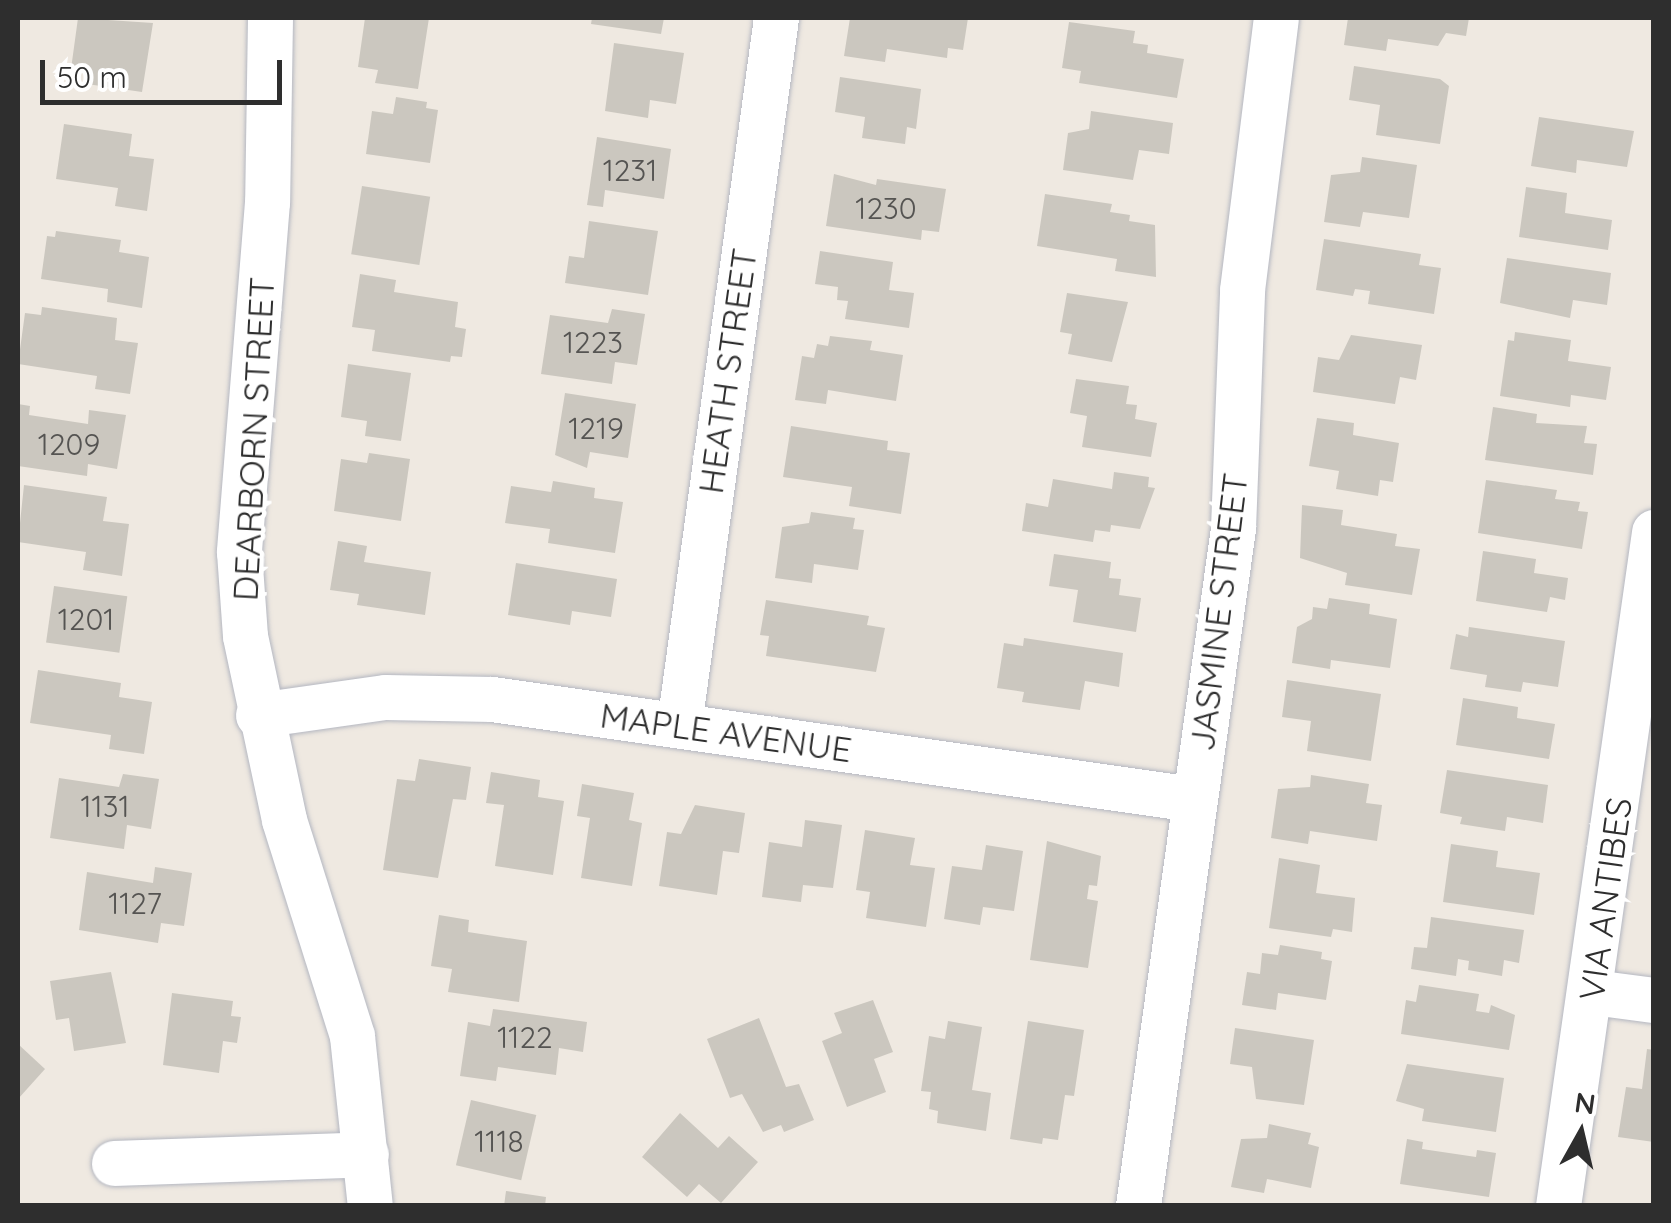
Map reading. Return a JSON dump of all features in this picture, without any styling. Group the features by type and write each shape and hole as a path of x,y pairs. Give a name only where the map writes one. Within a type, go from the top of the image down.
{"street":[{"name":"DEARBORN STREET","path":"270,18 267,202 239,552 258,715 284,820 352,1036 370,1206"},
{"name":"HEATH STREET","path":"678,726 776,18"},
{"name":"JASMINE STREET","path":"1138,1206 1232,528 1242,290 1276,18"},
{"name":"VIA ANTIBES","path":"1558,1206 1648,624 1654,532"},
{"name":"MAPLE AVENUE","path":"258,715 385,697 438,698 678,726 1193,799"},
{"path":"1593,992 1654,1000"},
{"path":"114,1163 366,1154"}],"building":[{"path":"78,18 153,23 142,92 87,84 88,72 71,69"},
{"path":"365,18 429,18 418,89 375,83 378,70 358,67"},
{"path":"592,18 664,18 661,34 591,24"},
{"path":"850,18 968,18 963,50 948,48 947,58 887,49 885,62 844,56"},
{"path":"1348,18 1469,18 1466,36 1446,33 1438,46 1388,39 1386,51 1344,45"},
{"path":"1069,22 1135,31 1133,43 1148,45 1147,53 1184,59 1177,98 1079,83 1081,71 1062,68"},
{"path":"614,43 684,53 676,104 650,100 648,118 605,111"},
{"path":"1354,66 1440,79 1449,86 1440,144 1376,135 1380,105 1349,100"},
{"path":"840,77 921,89 916,129 907,127 905,144 862,138 865,117 835,112"},
{"path":"396,97 427,102 426,108 438,110 430,163 366,154 372,111 393,114"},
{"path":"1091,111 1173,123 1169,154 1139,150 1133,180 1063,170 1068,133 1089,129"},
{"path":"1539,117 1634,131 1627,167 1577,160 1576,173 1531,166"},
{"path":"64,124 132,134 129,156 154,159 147,211 115,206 118,188 56,179"},
{"path":"597,137 671,149 664,199 605,190 603,207 587,205"},
{"path":"1362,157 1417,165 1409,218 1363,212 1360,227 1324,222 1331,175 1360,172"},
{"path":"834,174 876,185 877,179 946,189 939,232 922,230 921,240 826,226"},
{"path":"362,186 430,197 419,265 351,254"},
{"path":"1526,187 1567,193 1565,213 1612,220 1608,250 1519,237"},
{"path":"1045,194 1112,204 1110,212 1130,215 1129,221 1155,225 1156,277 1115,271 1117,259 1037,246"},
{"path":"589,221 658,231 648,295 565,283 569,256 584,258"},
{"path":"56,231 121,240 119,252 149,257 142,308 107,302 108,289 41,279 47,236 55,237"},
{"path":"1324,239 1421,254 1419,265 1441,268 1434,314 1368,304 1370,291 1355,289 1353,296 1316,290"},
{"path":"820,251 893,262 889,290 914,293 909,328 845,319 848,301 837,300 838,287 815,284"},
{"path":"1507,258 1611,273 1607,305 1573,300 1570,318 1500,303"},
{"path":"360,274 396,280 394,292 458,302 455,327 466,329 462,357 451,356 450,362 372,351 375,330 352,327"},
{"path":"1067,293 1128,302 1112,362 1068,354 1072,334 1060,332"},
{"path":"42,307 117,318 115,340 138,343 130,394 95,389 97,376 18,364 25,313 41,315"},
{"path":"612,309 645,314 637,365 615,362 612,384 541,374 550,315 608,323"},
{"path":"1515,332 1571,340 1568,361 1611,367 1606,400 1571,395 1570,407 1500,396 1508,340 1514,341"},
{"path":"1351,335 1422,345 1416,380 1400,377 1395,404 1313,392 1318,357 1339,360"},
{"path":"830,336 872,341 870,350 903,355 896,401 828,390 826,404 795,400 802,356 814,358 817,344 828,346"},
{"path":"348,364 411,373 401,441 365,436 367,421 341,417"},
{"path":"1076,379 1129,386 1126,404 1137,405 1135,419 1157,423 1151,457 1082,447 1087,416 1070,413"},
{"path":"565,393 636,404 628,458 590,452 587,468 555,455"},
{"path":"18,404 30,406 29,415 88,424 89,410 126,415 117,469 88,464 87,476 18,466"},
{"path":"1493,407 1537,414 1536,423 1587,426 1584,443 1597,444 1593,475 1485,460"},
{"path":"1317,418 1354,423 1353,435 1399,443 1393,482 1380,480 1378,496 1336,489 1339,471 1309,466"},
{"path":"791,426 888,441 887,450 910,453 901,514 849,506 852,487 783,477"},
{"path":"369,453 410,459 401,521 334,511 341,459 367,463"},
{"path":"1114,472 1149,477 1148,487 1155,488 1140,529 1111,525 1110,532 1095,530 1093,542 1022,531 1026,503 1048,507 1053,479 1112,489"},
{"path":"1486,480 1557,490 1555,499 1580,502 1578,511 1588,512 1582,549 1478,533"},
{"path":"553,481 595,488 594,498 623,502 615,553 548,543 550,529 505,523 511,486 551,492"},
{"path":"24,485 107,497 103,521 129,524 122,576 83,570 86,552 18,542"},
{"path":"1302,505 1343,510 1341,525 1397,534 1395,546 1420,549 1412,595 1345,585 1347,573 1300,558"},
{"path":"811,512 855,518 853,529 864,530 858,570 814,564 812,583 775,578 782,527 809,523"},
{"path":"338,541 367,546 364,562 431,572 425,615 357,605 359,594 330,590"},
{"path":"1483,551 1536,559 1534,573 1568,578 1565,600 1550,597 1547,612 1476,601"},
{"path":"1054,554 1111,562 1109,578 1121,579 1119,595 1141,598 1136,632 1073,622 1078,590 1049,586"},
{"path":"516,563 617,579 611,617 572,611 570,625 508,615"},
{"path":"54,586 127,596 119,653 46,642"},
{"path":"1329,598 1370,604 1369,614 1397,619 1390,668 1331,660 1330,669 1292,663 1297,627 1312,619 1313,607 1327,609"},
{"path":"766,600 869,616 867,625 885,628 876,672 766,656 769,636 760,635"},
{"path":"1469,627 1565,641 1558,687 1523,682 1521,692 1485,687 1487,675 1450,669 1456,634 1468,637"},
{"path":"1024,638 1123,653 1119,687 1085,681 1080,710 1022,702 1024,692 997,688 1004,643 1023,646"},
{"path":"38,670 121,683 119,697 152,702 144,754 109,749 111,735 30,723"},
{"path":"1287,680 1381,694 1371,761 1307,751 1311,721 1282,717"},
{"path":"1463,698 1518,707 1517,718 1555,724 1549,759 1456,745"},
{"path":"419,759 471,767 466,800 453,799 438,878 383,870 397,779 415,781"},
{"path":"1447,770 1548,785 1543,823 1507,817 1505,831 1460,824 1462,817 1440,813"},
{"path":"491,772 540,780 538,797 564,801 553,875 495,866 504,805 486,803"},
{"path":"123,774 159,779 151,829 127,825 124,849 50,838 59,778 119,787"},
{"path":"1311,775 1369,784 1366,803 1382,805 1377,841 1310,831 1308,844 1271,838 1278,789 1310,787"},
{"path":"582,784 634,793 629,820 642,823 632,886 581,878 590,818 577,816"},
{"path":"695,805 745,813 739,853 723,851 717,895 659,886 667,832 681,834"},
{"path":"805,820 842,825 833,888 803,885 801,902 762,897 769,842 802,847"},
{"path":"865,830 915,838 910,865 935,868 926,927 866,918 870,892 856,890"},
{"path":"1047,841 1101,856 1097,886 1089,885 1087,899 1098,901 1088,968 1030,960"},
{"path":"1451,844 1498,851 1496,867 1540,873 1534,915 1443,902"},
{"path":"986,845 1023,851 1014,911 983,907 980,925 944,919 952,866 982,870"},
{"path":"1279,858 1320,865 1316,893 1355,898 1352,932 1333,929 1331,937 1269,928"},
{"path":"155,867 192,873 184,926 161,923 158,943 79,930 87,872 153,883"},
{"path":"439,915 469,920 468,932 527,941 519,1002 448,992 452,969 431,966"},
{"path":"1431,917 1524,930 1519,963 1504,960 1502,976 1468,970 1469,961 1458,959 1456,976 1411,969 1414,947 1427,948"},
{"path":"1280,945 1322,952 1321,959 1332,961 1326,1000 1278,993 1276,1010 1242,1005 1247,972 1260,974 1262,953 1278,955"},
{"path":"111,972 126,1043 74,1051 69,1018 56,1020 50,981"},
{"path":"1419,985 1479,994 1476,1011 1489,1013 1491,1005 1515,1015 1509,1050 1401,1034 1406,1000 1416,1002"},
{"path":"172,993 233,1001 231,1016 241,1017 237,1043 223,1041 219,1073 163,1065"},
{"path":"873,1000 893,1052 874,1059 886,1092 847,1107 822,1041 842,1033 834,1013"},
{"path":"493,1009 587,1022 583,1052 559,1048 556,1075 498,1067 496,1081 460,1076 468,1022 490,1026"},
{"path":"759,1018 786,1087 799,1084 814,1120 784,1132 781,1125 763,1132 742,1094 730,1098 707,1039"},
{"path":"948,1021 982,1027 972,1090 991,1093 986,1131 937,1123 938,1111 929,1109 931,1092 921,1091 929,1036 945,1039"},
{"path":"1028,1021 1084,1030 1074,1096 1065,1095 1058,1140 1043,1138 1042,1144 1010,1139"},
{"path":"1235,1028 1314,1040 1304,1105 1256,1099 1252,1067 1230,1064"},
{"path":"18,1044 45,1069 18,1099"},
{"path":"1647,1049 1654,1050 1654,1142 1618,1137 1626,1087 1642,1089"},
{"path":"1407,1064 1504,1078 1496,1132 1422,1121 1424,1109 1396,1101"},
{"path":"471,1100 536,1115 521,1180 456,1165"},
{"path":"680,1113 718,1148 729,1136 758,1162 721,1203 699,1184 687,1197 642,1157"},
{"path":"1269,1124 1311,1133 1308,1144 1319,1147 1311,1188 1267,1179 1264,1193 1231,1187 1241,1139 1267,1138"},
{"path":"1407,1139 1423,1142 1422,1149 1476,1157 1477,1150 1496,1153 1489,1197 1400,1184"},
{"path":"506,1191 546,1197 545,1206 504,1206"}]}
